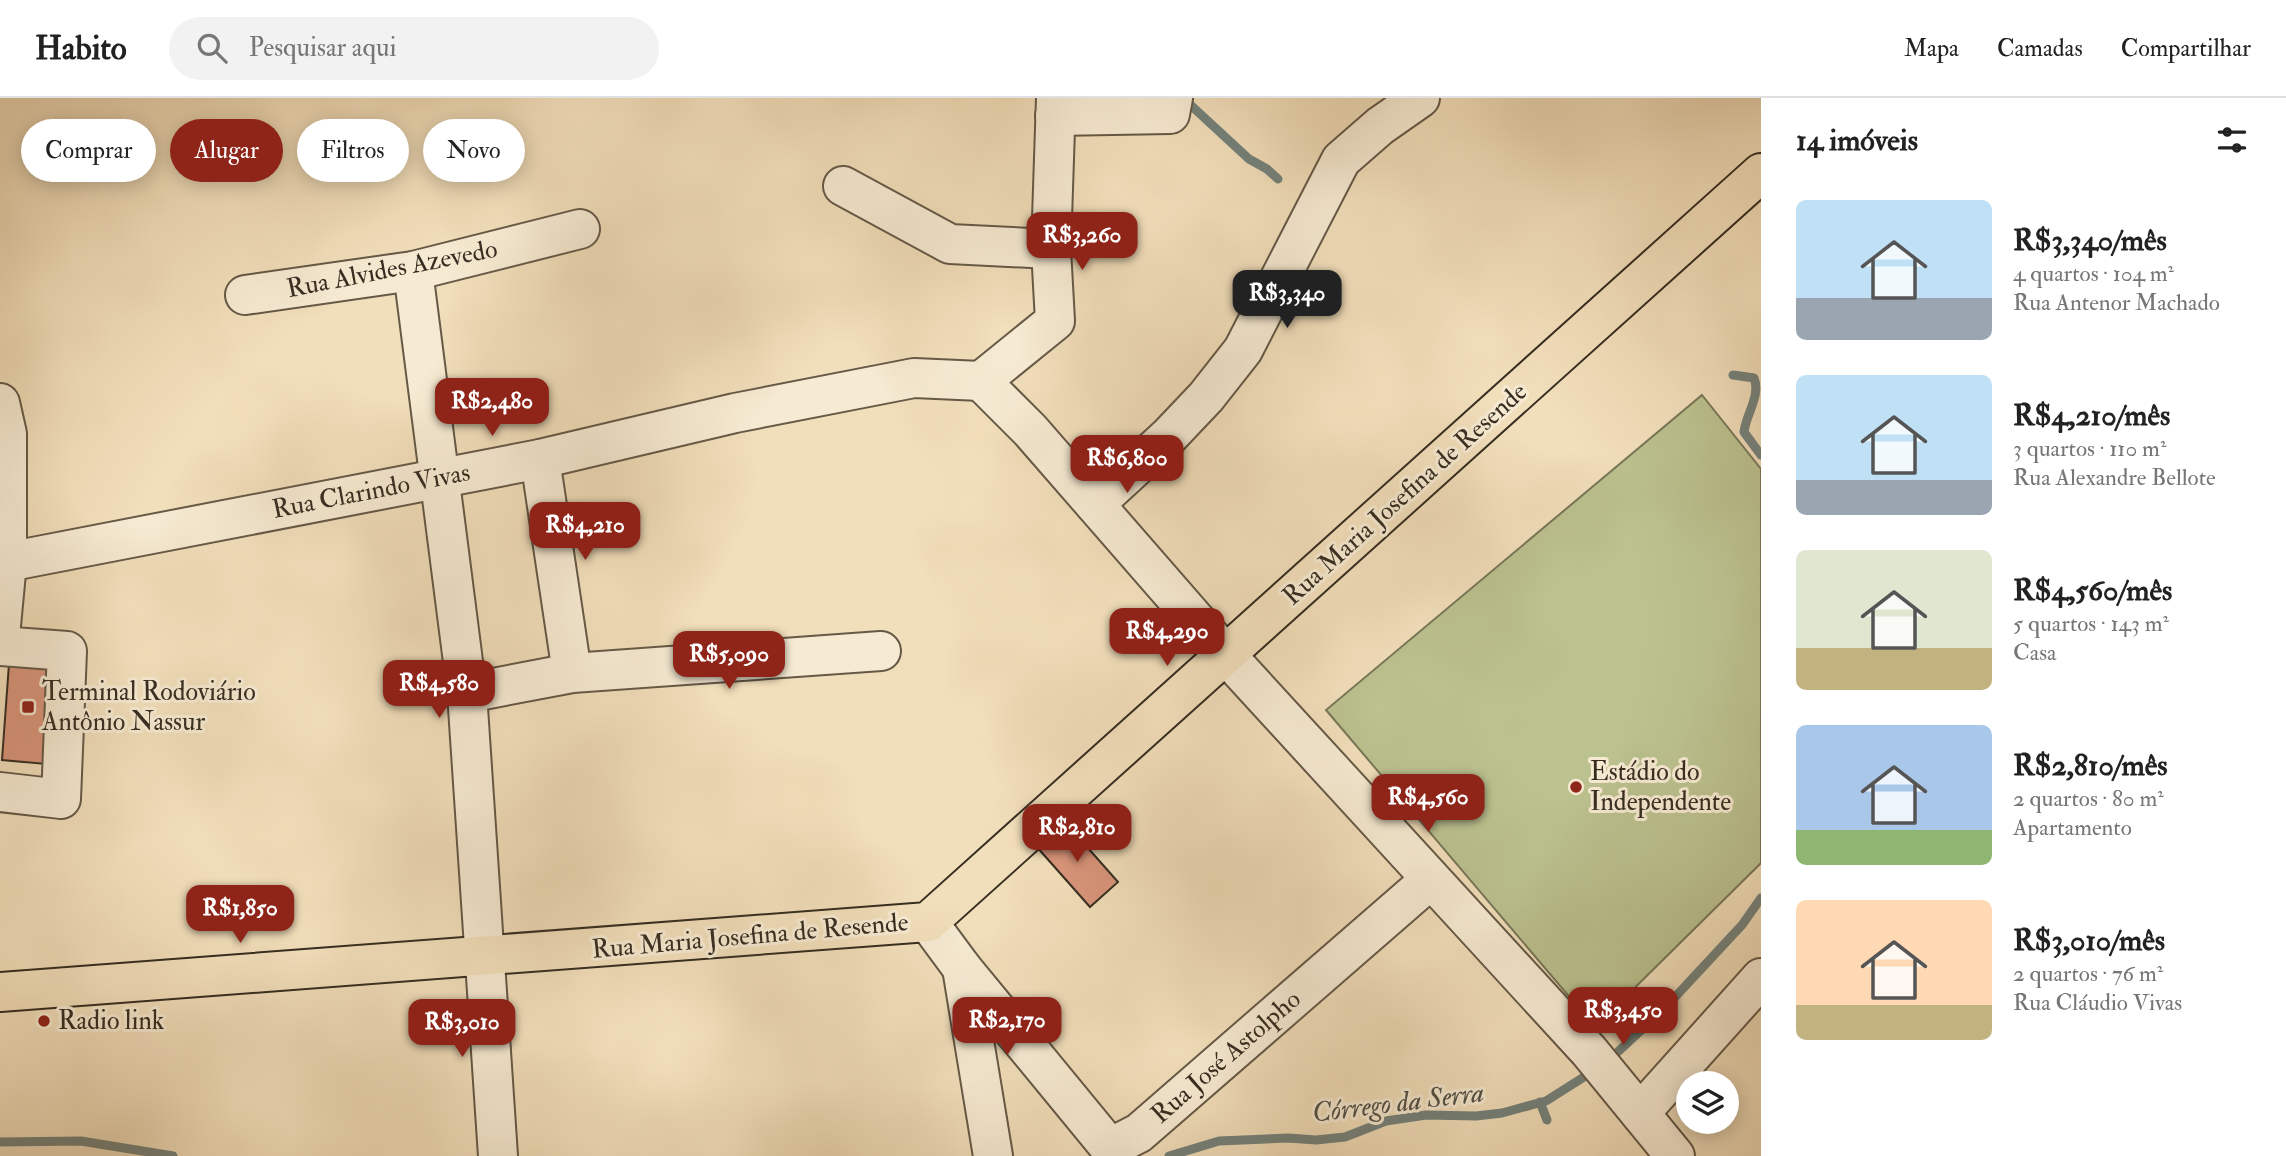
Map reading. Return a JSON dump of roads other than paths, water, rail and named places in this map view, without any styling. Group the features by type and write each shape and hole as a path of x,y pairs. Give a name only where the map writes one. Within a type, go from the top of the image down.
{"main road":[{"name":"Rua Maria Josefina de Resende","path":"0,992 928,922 1761,173"}],"street":[{"path":"1173,98 1170,114 1056,107 1051,249 1055,321 981,381 1030,430 1226,655 1588,1051 1675,1156"},
{"path":"1095,504 1169,436 1206,397 1243,350 1342,160 1380,126 1420,98"},
{"path":"843,186 950,244 1051,249"},
{"name":"Rua Alvides Azevedo","path":"245,295 412,271 580,229"},
{"path":"412,271 467,693 498,1156"},
{"name":"Rua Clarindo Vivas","path":"7,562 540,459 735,413 914,378 981,381"},
{"path":"0,403 7,435 7,562 0,636"},
{"path":"540,459 572,673"},
{"path":"0,646 67,651 61,799 0,792"},
{"path":"467,693 572,673 881,651"},
{"name":"Rua José Astolpho","path":"928,922 962,968 1110,1148 1139,1133 1430,880"},
{"path":"962,968 993,1156"},
{"path":"1640,1113 1761,978"}],"waterway":[{"path":"1184,99 1249,159 1278,179"},
{"path":"1733,375 1754,378 1756,392 1744,432 1761,455"},
{"name":"Córrego da Serra","path":"1609,1060 1663,1010 1742,925 1761,898"},
{"name":"Córrego da Serra","path":"1169,1156 1219,1141 1288,1138 1316,1140 1345,1137 1386,1121 1426,1115 1476,1116 1502,1113 1546,1101 1595,1070"},
{"path":"1540,1102 1547,1120"},
{"name":"Córrego da Serra","path":"0,1142 81,1141 173,1156"}],"place":[{"name":"Terminal Rodoviário Antônio Nassur","path":"28,707"},
{"name":"Estádio do Independente","path":"1576,787"},
{"name":"Radio link","path":"44,1021"}]}
